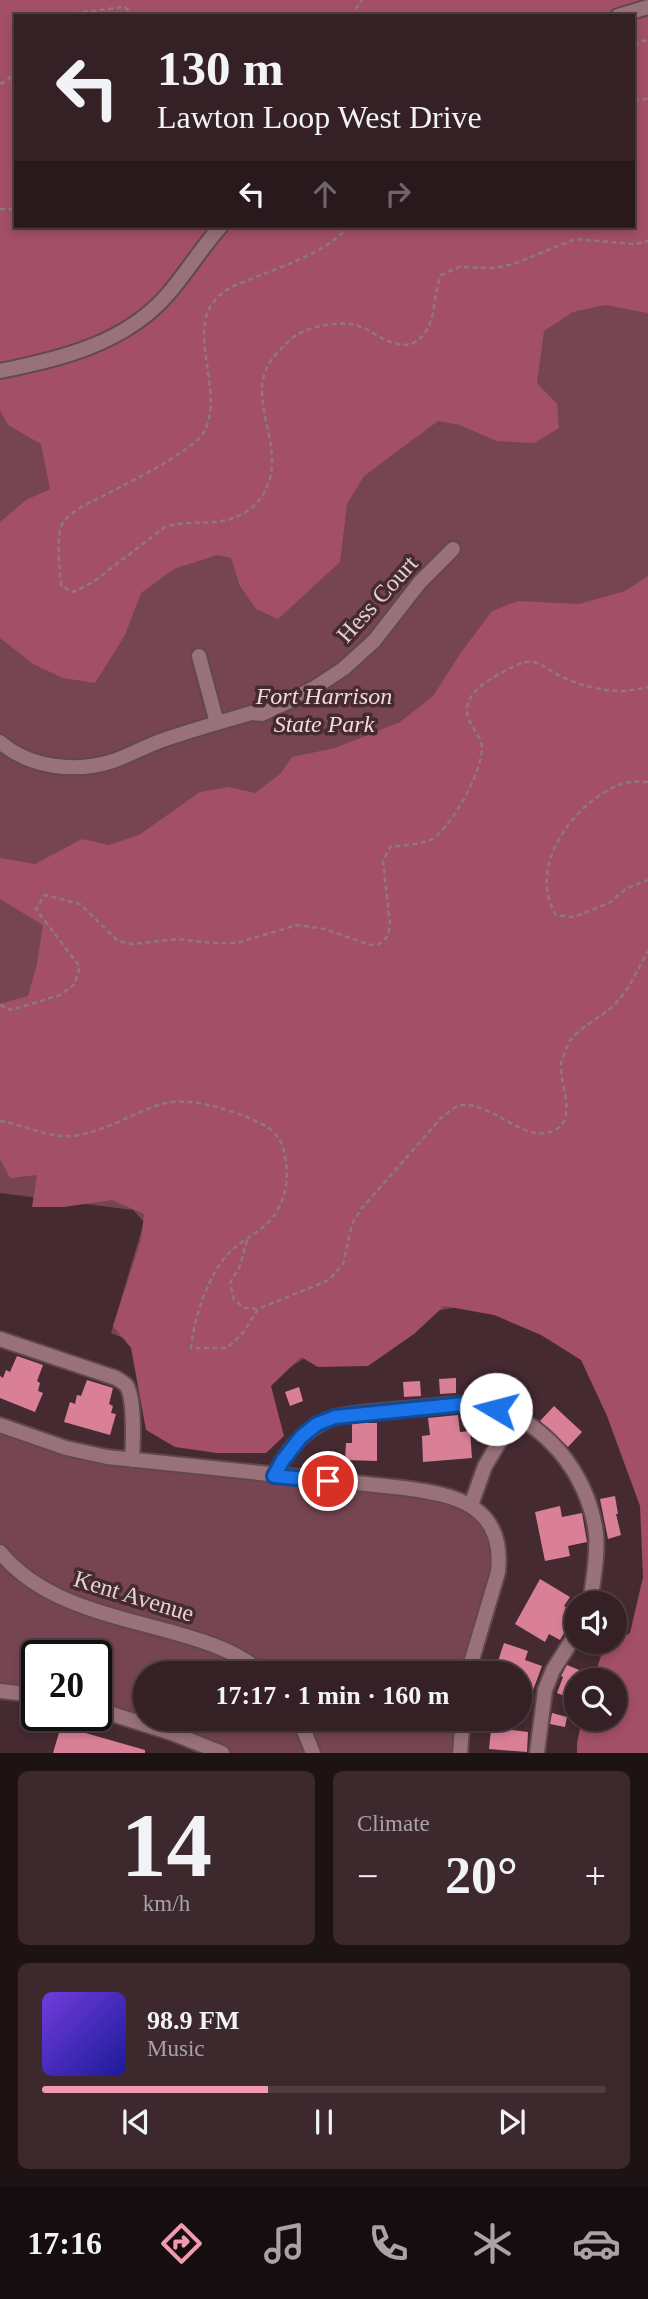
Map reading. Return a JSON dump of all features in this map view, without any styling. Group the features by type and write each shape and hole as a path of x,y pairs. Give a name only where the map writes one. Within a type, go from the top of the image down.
{"street":[{"path":"626,14 648,8"},
{"path":"0,371 85,349 127,329 151,312 167,295 219,228"},
{"name":"Hess Court","path":"0,742 32,760 61,767 80,767 109,762 159,741 251,713 262,714 304,694 336,674 390,624 421,582 453,549"},
{"path":"199,656 217,723"},
{"path":"0,1339 116,1378 125,1384 130,1393 132,1460"},
{"path":"274,1476 301,1437 317,1424 335,1417 464,1404 489,1407 514,1417 541,1434 561,1452 573,1469 593,1517 597,1553 592,1591"},
{"path":"471,1505 485,1466 514,1417"},
{"path":"0,1425 66,1448 101,1456 419,1490 471,1505 493,1528 500,1558 472,1661"},
{"name":"Kent Avenue","path":"0,1552 20,1572 60,1597 212,1643 247,1661"},
{"path":"537,1753 545,1690 564,1653"},
{"path":"0,1691 21,1693"},
{"path":"112,1714 172,1733 222,1753"},
{"path":"304,1731 313,1753"},
{"path":"460,1753 462,1731"}],"path":[{"path":"66,14 125,7 132,14"},
{"path":"0,84 8,80 14,71"},
{"path":"347,228 311,254 228,288 213,302 206,315 204,331 212,404 205,430 198,440 169,460 79,509 63,522 59,535 61,586 73,592 93,582 165,527 179,522 225,520 253,508 265,494 272,473 273,454 262,399 264,375 271,359 295,336 317,326 359,325 388,342 401,346 416,341 425,332 434,313 436,289 441,275 459,267 494,268 514,264 575,239 636,244 648,241"},
{"path":"0,1005 11,1010 60,995 74,985 80,967 36,909 45,895 80,904 118,941 132,944 178,939 237,943 297,925 326,929 370,945 379,944 388,936 390,924 383,861 390,847 430,840 440,832 452,818 482,757 481,743 466,707 469,699 480,687 519,664 532,660 544,664 559,676 595,688 624,692 648,687"},
{"path":"648,782 623,783 594,798 574,817 549,863 548,902 556,915 574,917 609,903 627,888 648,880"},
{"path":"247,1240 240,1266 230,1283 234,1300 245,1308 258,1309 329,1280 342,1264 352,1224 362,1208 441,1118 455,1107 462,1105 479,1108 533,1132 545,1133 558,1129 565,1117 566,1103 561,1064 570,1040 614,1004 629,986 648,951"},
{"path":"0,1121 58,1136 75,1135 111,1127 159,1105 188,1101 238,1114 275,1132 283,1147 288,1173 286,1191 273,1217 263,1228 232,1250 220,1264 193,1326 191,1348 227,1348 243,1333 258,1309"}],"green space":[{"name":"Fort Harrison State Park","path":"0,0 648,0 648,1437 558,1326 464,1306 356,1325 252,1392 111,1333 144,1222 133,1210 0,1193"},
{"path":"0,1425 66,1448 471,1505 500,1558 471,1661 133,1661 133,1722 112,1715 112,1640 21,1640 21,1693 0,1691"},
{"path":"159,1731 462,1731 460,1753 222,1753"}],"shaded area":[{"path":"0,0 648,0 648,313 605,305 573,312 544,331 537,383 557,404 559,428 534,443 496,441 460,425 438,421 364,476 347,504 340,562 278,619 256,609 240,586 231,558 217,555 174,569 141,593 125,635 95,683 63,678 33,664 0,638 0,522 26,500 50,489 41,444 8,425 0,410"},
{"path":"648,576 648,1753 577,1753 580,1731 627,1731 627,1668 597,1668 602,1654 627,1654 627,1635 630,1633 643,1577 640,1506 607,1416 581,1360 541,1335 494,1315 444,1306 414,1334 368,1366 318,1367 301,1357 271,1386 284,1436 266,1453 217,1453 175,1447 146,1430 131,1348 113,1326 141,1240 144,1214 112,1200 64,1207 32,1207 37,1175 10,1178 0,1159 0,1004 28,996 37,964 43,925 0,899 0,858 35,864 82,839 109,845 139,835 200,792 229,787 255,793 280,774 292,757 335,748 400,722 433,696 492,611 518,601 579,604 625,591"}],"building":[{"path":"17,1356 43,1365 37,1381 40,1383 38,1391 43,1393 35,1412 0,1398 0,1376 3,1378 6,1370 10,1372"},
{"path":"456,1378 456,1393 440,1394 439,1379"},
{"path":"87,1380 113,1388 109,1404 113,1406 111,1413 116,1414 110,1435 64,1422 70,1402 75,1404 77,1395 81,1396"},
{"path":"420,1381 421,1396 404,1397 403,1382"},
{"path":"299,1387 303,1401 290,1406 285,1392"},
{"path":"554,1406 582,1432 568,1447 540,1421"},
{"path":"458,1415 460,1432 470,1431 472,1458 423,1462 422,1436 430,1435 428,1418"},
{"path":"377,1423 377,1461 345,1460 346,1443 352,1443 352,1424"},
{"path":"615,1496 621,1535 608,1539 600,1499"},
{"path":"560,1506 562,1517 582,1513 587,1542 568,1546 570,1556 545,1561 535,1512"},
{"path":"540,1579 564,1593 564,1633 560,1640 549,1634 545,1642 515,1624"},
{"path":"504,1643 528,1651 525,1660 528,1661 498,1661"},
{"path":"532,1662 542,1666 532,1693"},
{"path":"564,1670 564,1696 557,1693 563,1677 561,1676"},
{"path":"552,1713 564,1716 564,1727 550,1724"},
{"path":"60,1731 78,1731 145,1750 145,1753 53,1753"},
{"path":"491,1731 528,1732 527,1752 489,1749"}],"route":[{"path":"328,1481 274,1476 301,1437 325,1420 348,1414 464,1404 496,1409"}]}
